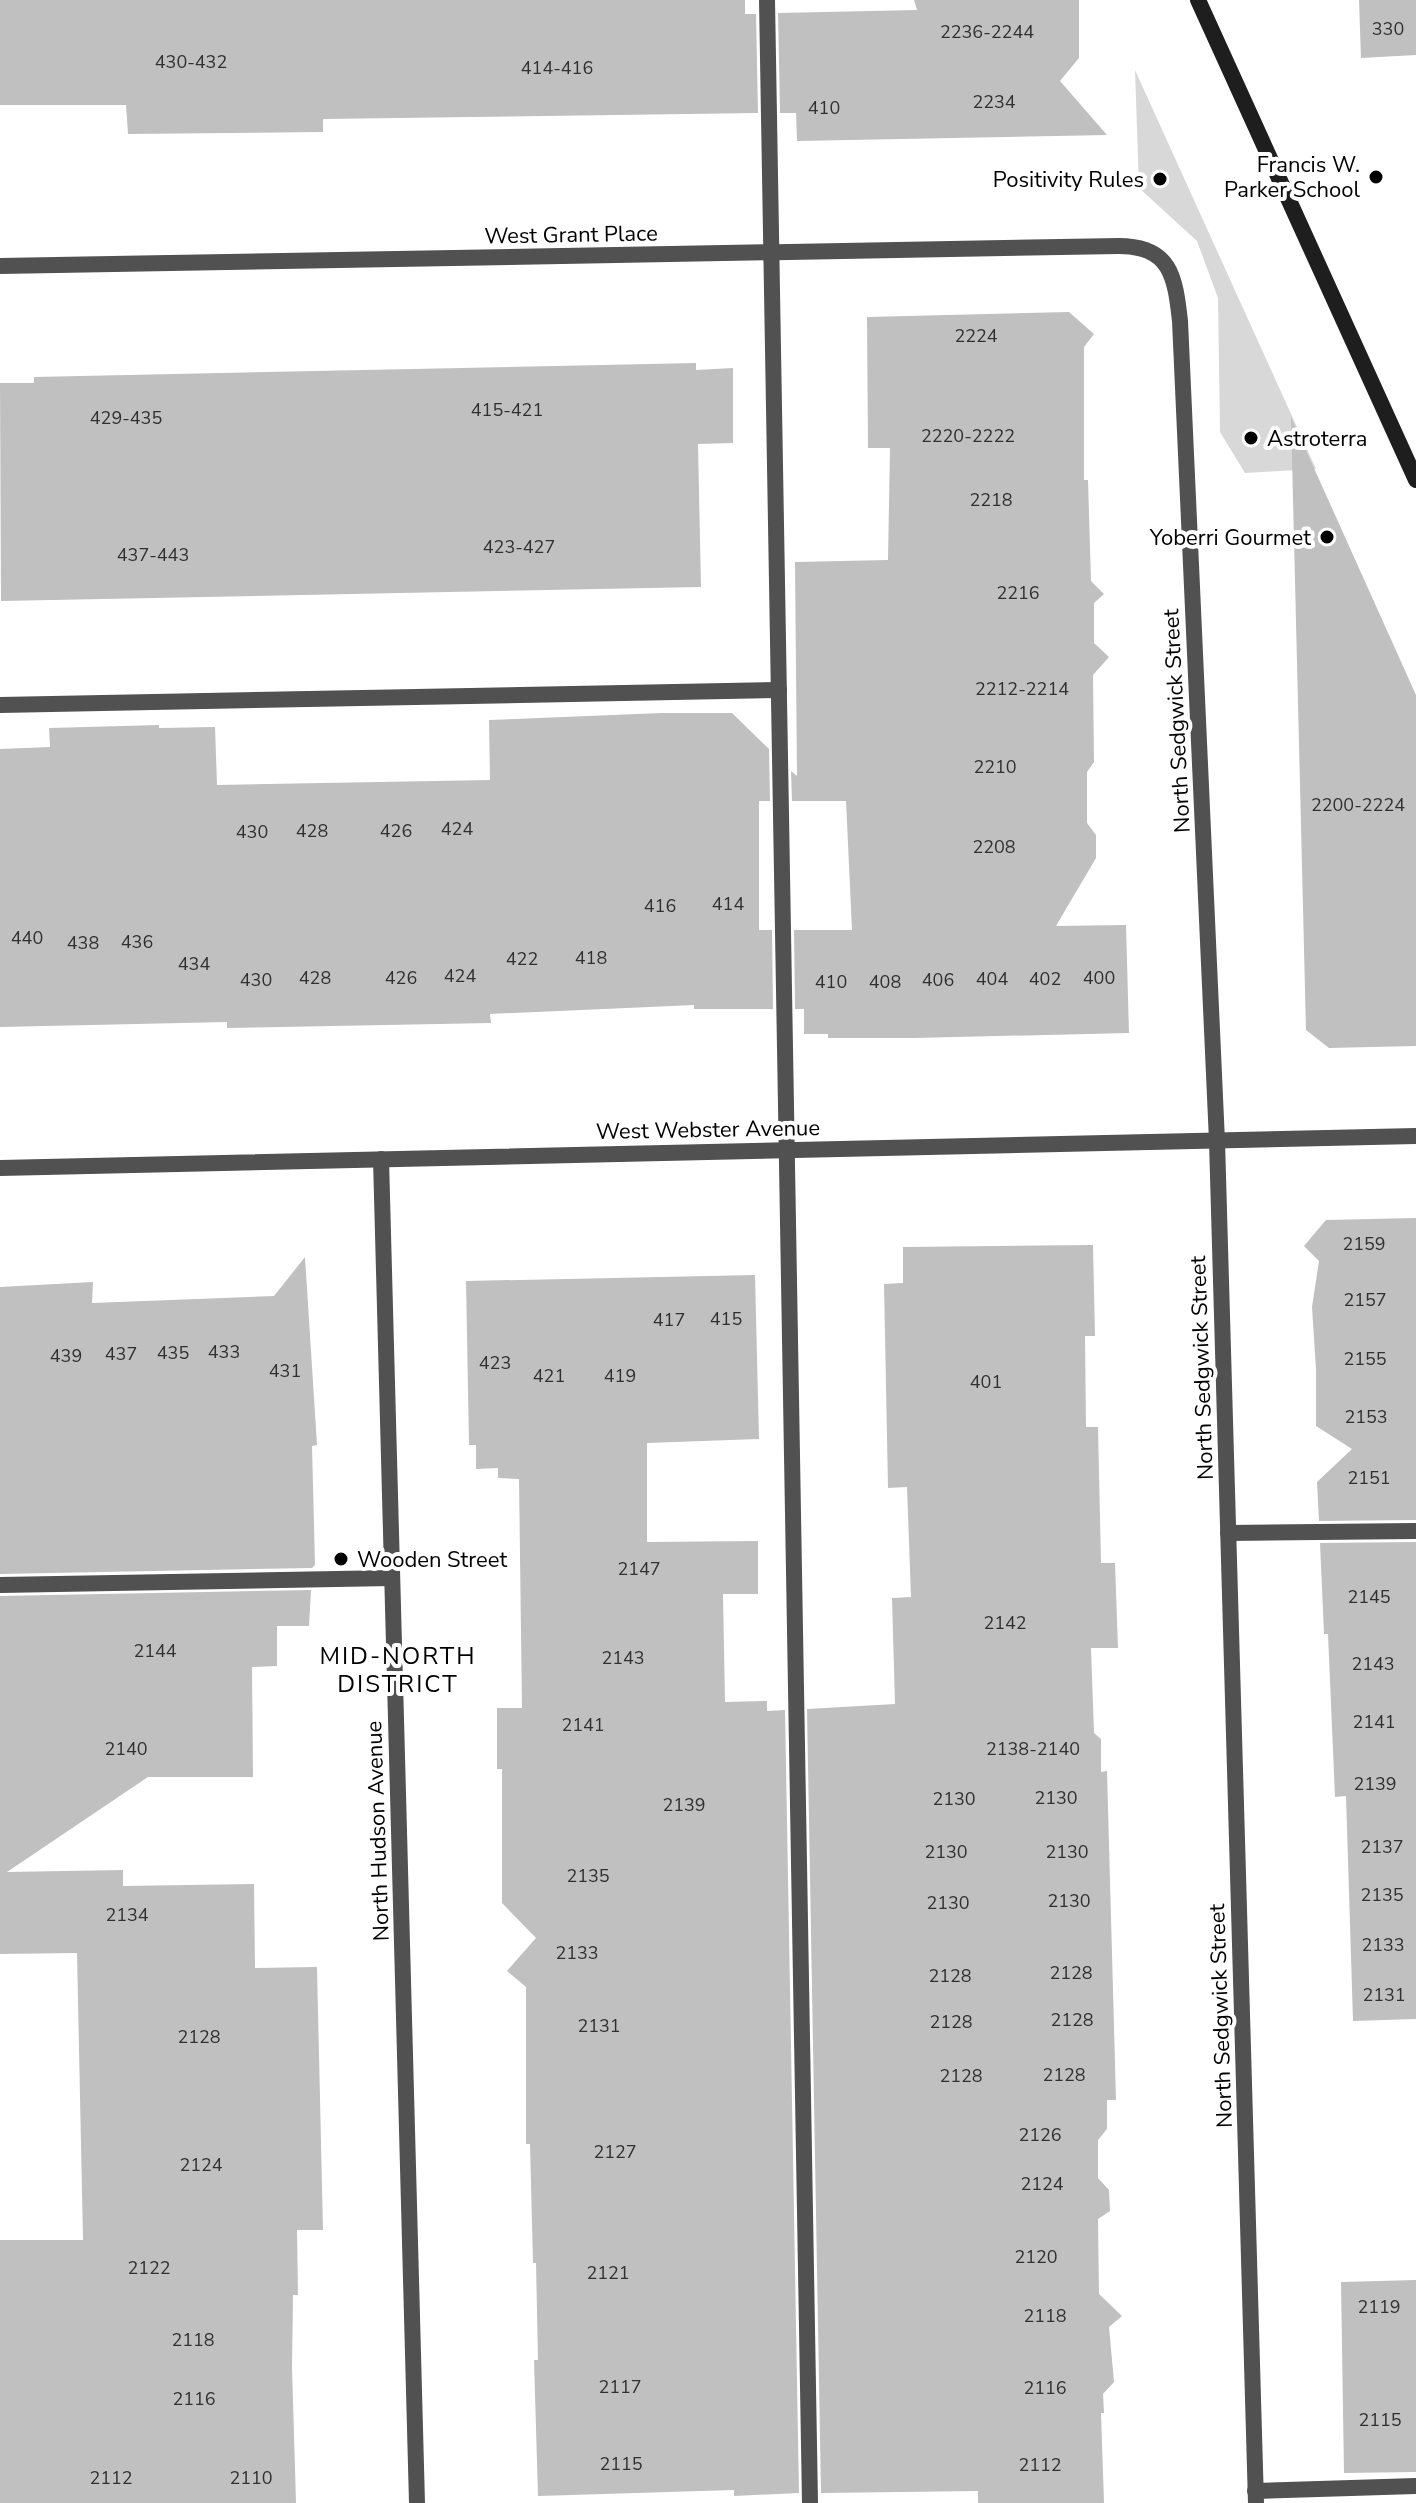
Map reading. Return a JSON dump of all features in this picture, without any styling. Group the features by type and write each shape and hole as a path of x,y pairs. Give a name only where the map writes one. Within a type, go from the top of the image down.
{"main road":[{"path":"1198,0 1416,480"}],"street":[{"path":"767,0 810,2503"},
{"name":"West Grant Place","path":"0,266 1143,246"},
{"name":"North Sedgwick Street","path":"1143,246 1158,256 1170,271 1177,293 1180,321 1217,1141 1255,2497"},
{"path":"0,705 779,690"},
{"name":"West Webster Avenue","path":"0,1168 1416,1136"},
{"name":"North Hudson Avenue","path":"381,1159 417,2503"},
{"path":"1228,1533 1416,1531"},
{"path":"0,1585 392,1578"},
{"path":"1255,2497 1416,2486"}],"shaded area":[{"path":"1135,70 1316,469 1245,473 1220,432 1218,298 1197,241 1139,188"}],"building":[{"path":"0,0 745,0 745,14 756,14 758,113 323,119 323,132 128,134 126,105 0,105"},
{"path":"914,0 1079,0 1079,58 1060,81 1107,135 797,141 796,113 780,113 778,13 917,10"},
{"path":"1359,0 1416,0 1416,55 1361,58"},
{"path":"1069,312 1094,334 1084,347 1084,480 1088,480 1091,581 1104,594 1094,603 1094,643 1109,657 1093,675 1094,762 1087,772 1087,823 1096,835 1096,858 1056,926 1126,925 1129,1033 914,1038 828,1038 828,1034 804,1034 804,1009 795,1009 794,930 852,930 846,801 792,801 791,771 797,776 795,562 888,560 890,448 868,448 867,317"},
{"path":"696,363 696,370 733,368 733,443 698,444 701,587 1,601 0,383 34,383 34,377"},
{"path":"1291,417 1416,695 1416,1046 1329,1048 1306,1030"},
{"path":"732,713 769,749 770,801 759,801 759,930 772,930 773,1009 694,1009 694,1005 490,1014 491,1023 227,1028 227,1022 0,1027 0,749 50,747 49,728 215,727 217,785 490,780 489,720"},
{"path":"1416,1218 1416,1520 1319,1521 1317,1482 1352,1449 1316,1426 1312,1307 1319,1261 1304,1246 1326,1220"},
{"path":"1093,1245 1095,1336 1085,1336 1086,1427 1098,1427 1101,1563 1115,1563 1118,1648 1091,1648 1094,1733 1101,1739 1101,1772 1107,1771 1116,2100 1107,2100 1107,2129 1098,2140 1098,2178 1109,2190 1110,2211 1098,2219 1099,2294 1122,2316 1109,2327 1114,2382 1103,2394 1104,2413 1101,2413 1104,2503 978,2503 978,2491 821,2493 807,1709 895,1704 892,1598 911,1597 907,1487 888,1488 884,1284 903,1283 903,1247"},
{"path":"305,1257 317,1445 312,1446 315,1565 312,1568 0,1574 0,1287 93,1282 92,1303 274,1296"},
{"path":"755,1275 759,1439 647,1443 647,1542 758,1541 758,1594 723,1594 725,1702 767,1701 767,1711 785,1710 799,2493 734,2496 734,2490 538,2496 534,2360 538,2360 536,2263 533,2263 530,2144 526,2144 526,1987 507,1971 536,1938 502,1903 502,1769 497,1769 497,1708 522,1708 519,1479 498,1478 498,1468 476,1469 476,1445 469,1445 466,1281"},
{"path":"1416,1542 1416,2019 1353,2021 1346,1796 1335,1797 1328,1634 1324,1634 1320,1543"},
{"path":"311,1590 309,1626 277,1626 277,1666 252,1667 253,1777 148,1777 7,1872 123,1870 123,1886 254,1884 255,1968 317,1967 323,2230 297,2230 298,2295 293,2295 292,2367 296,2503 0,2503 0,2240 83,2240 77,1953 0,1954 0,1596"},
{"path":"1416,2280 1416,2472 1344,2473 1341,2282"}],"place":[{"name":"Francis W. Parker School","path":"1376,177"},
{"name":"Positivity Rules","path":"1160,179"},
{"name":"Astroterra","path":"1251,438"},
{"name":"Yoberri Gourmet","path":"1327,537"},
{"name":"Wooden Street","path":"341,1559"}],"district":[{"name":"MID-NORTH DISTRICT","path":"398,1670"}]}
